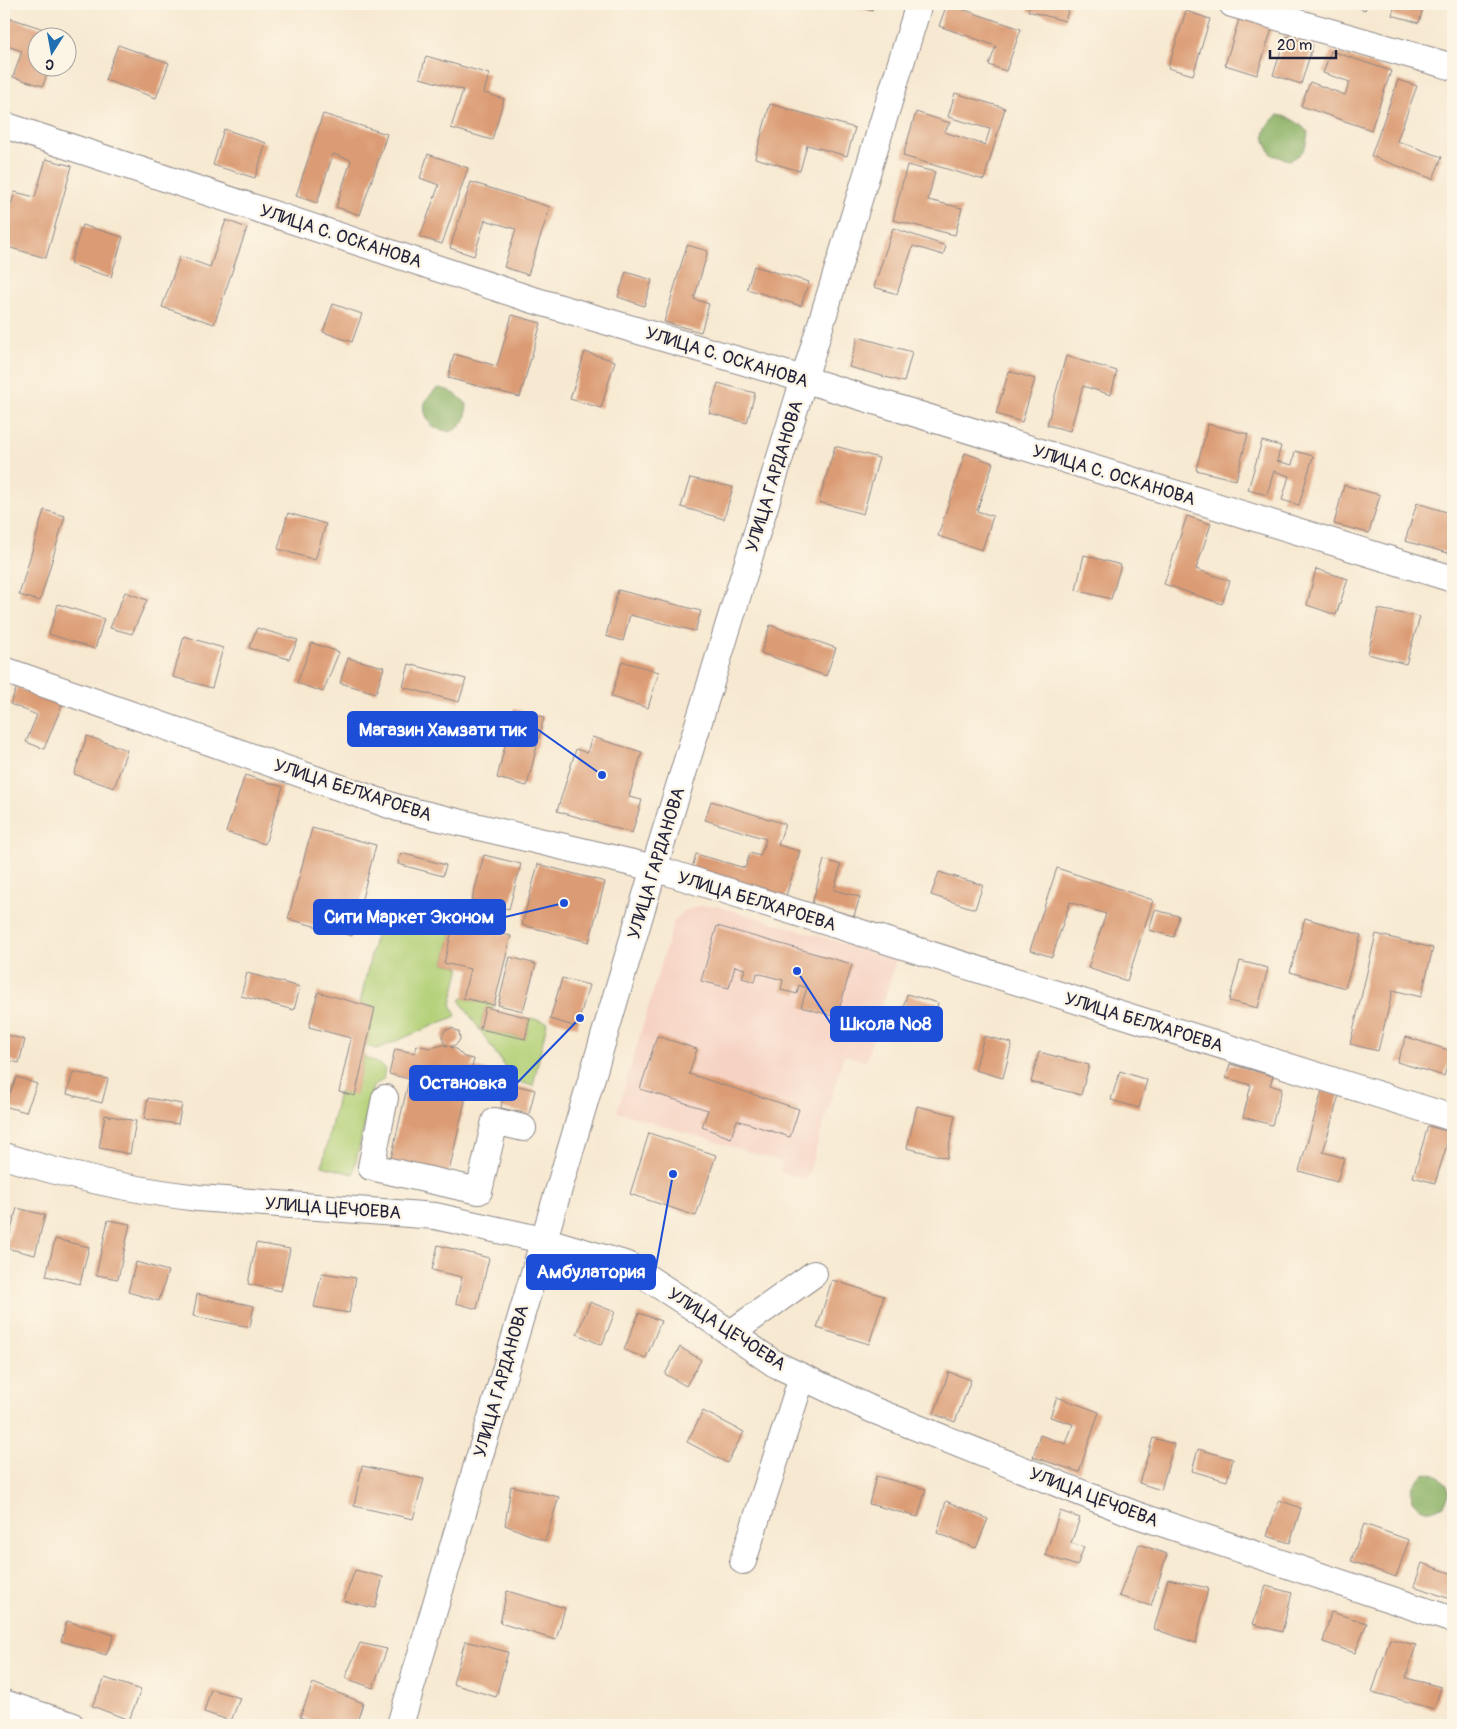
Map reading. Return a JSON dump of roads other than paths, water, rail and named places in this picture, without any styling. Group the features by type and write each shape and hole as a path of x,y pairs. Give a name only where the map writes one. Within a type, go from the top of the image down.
{"street":[{"name":"УЛИЦА ГАРДАНОВА","path":"400,1725 654,868 803,380 855,220 919,4"},
{"path":"1232,4 1453,67"},
{"name":"УЛИЦА С. ОСКАНОВА","path":"4,125 530,298 1453,579"},
{"name":"УЛИЦА БЕЛХАРОЕВА","path":"4,670 398,808 654,868 1453,1118"},
{"path":"385,1098 370,1172 479,1191 495,1121 523,1128"},
{"name":"УЛИЦА ЦЕЧОЕВА","path":"4,1156 159,1193 198,1198 436,1216 543,1240 628,1265 775,1364 872,1410 1134,1514 1453,1620"},
{"path":"731,1333 814,1274"},
{"path":"743,1561 802,1377"},
{"path":"4,1703 71,1725"}],"place":[{"name":"Магазин Хамзати тик","path":"602,775"},
{"name":"Сити Маркет Эконом","path":"564,903"},
{"name":"Школа №8","path":"797,971"},
{"name":"Остановка","path":"580,1018"},
{"name":"Амбулатория","path":"673,1174"}]}
